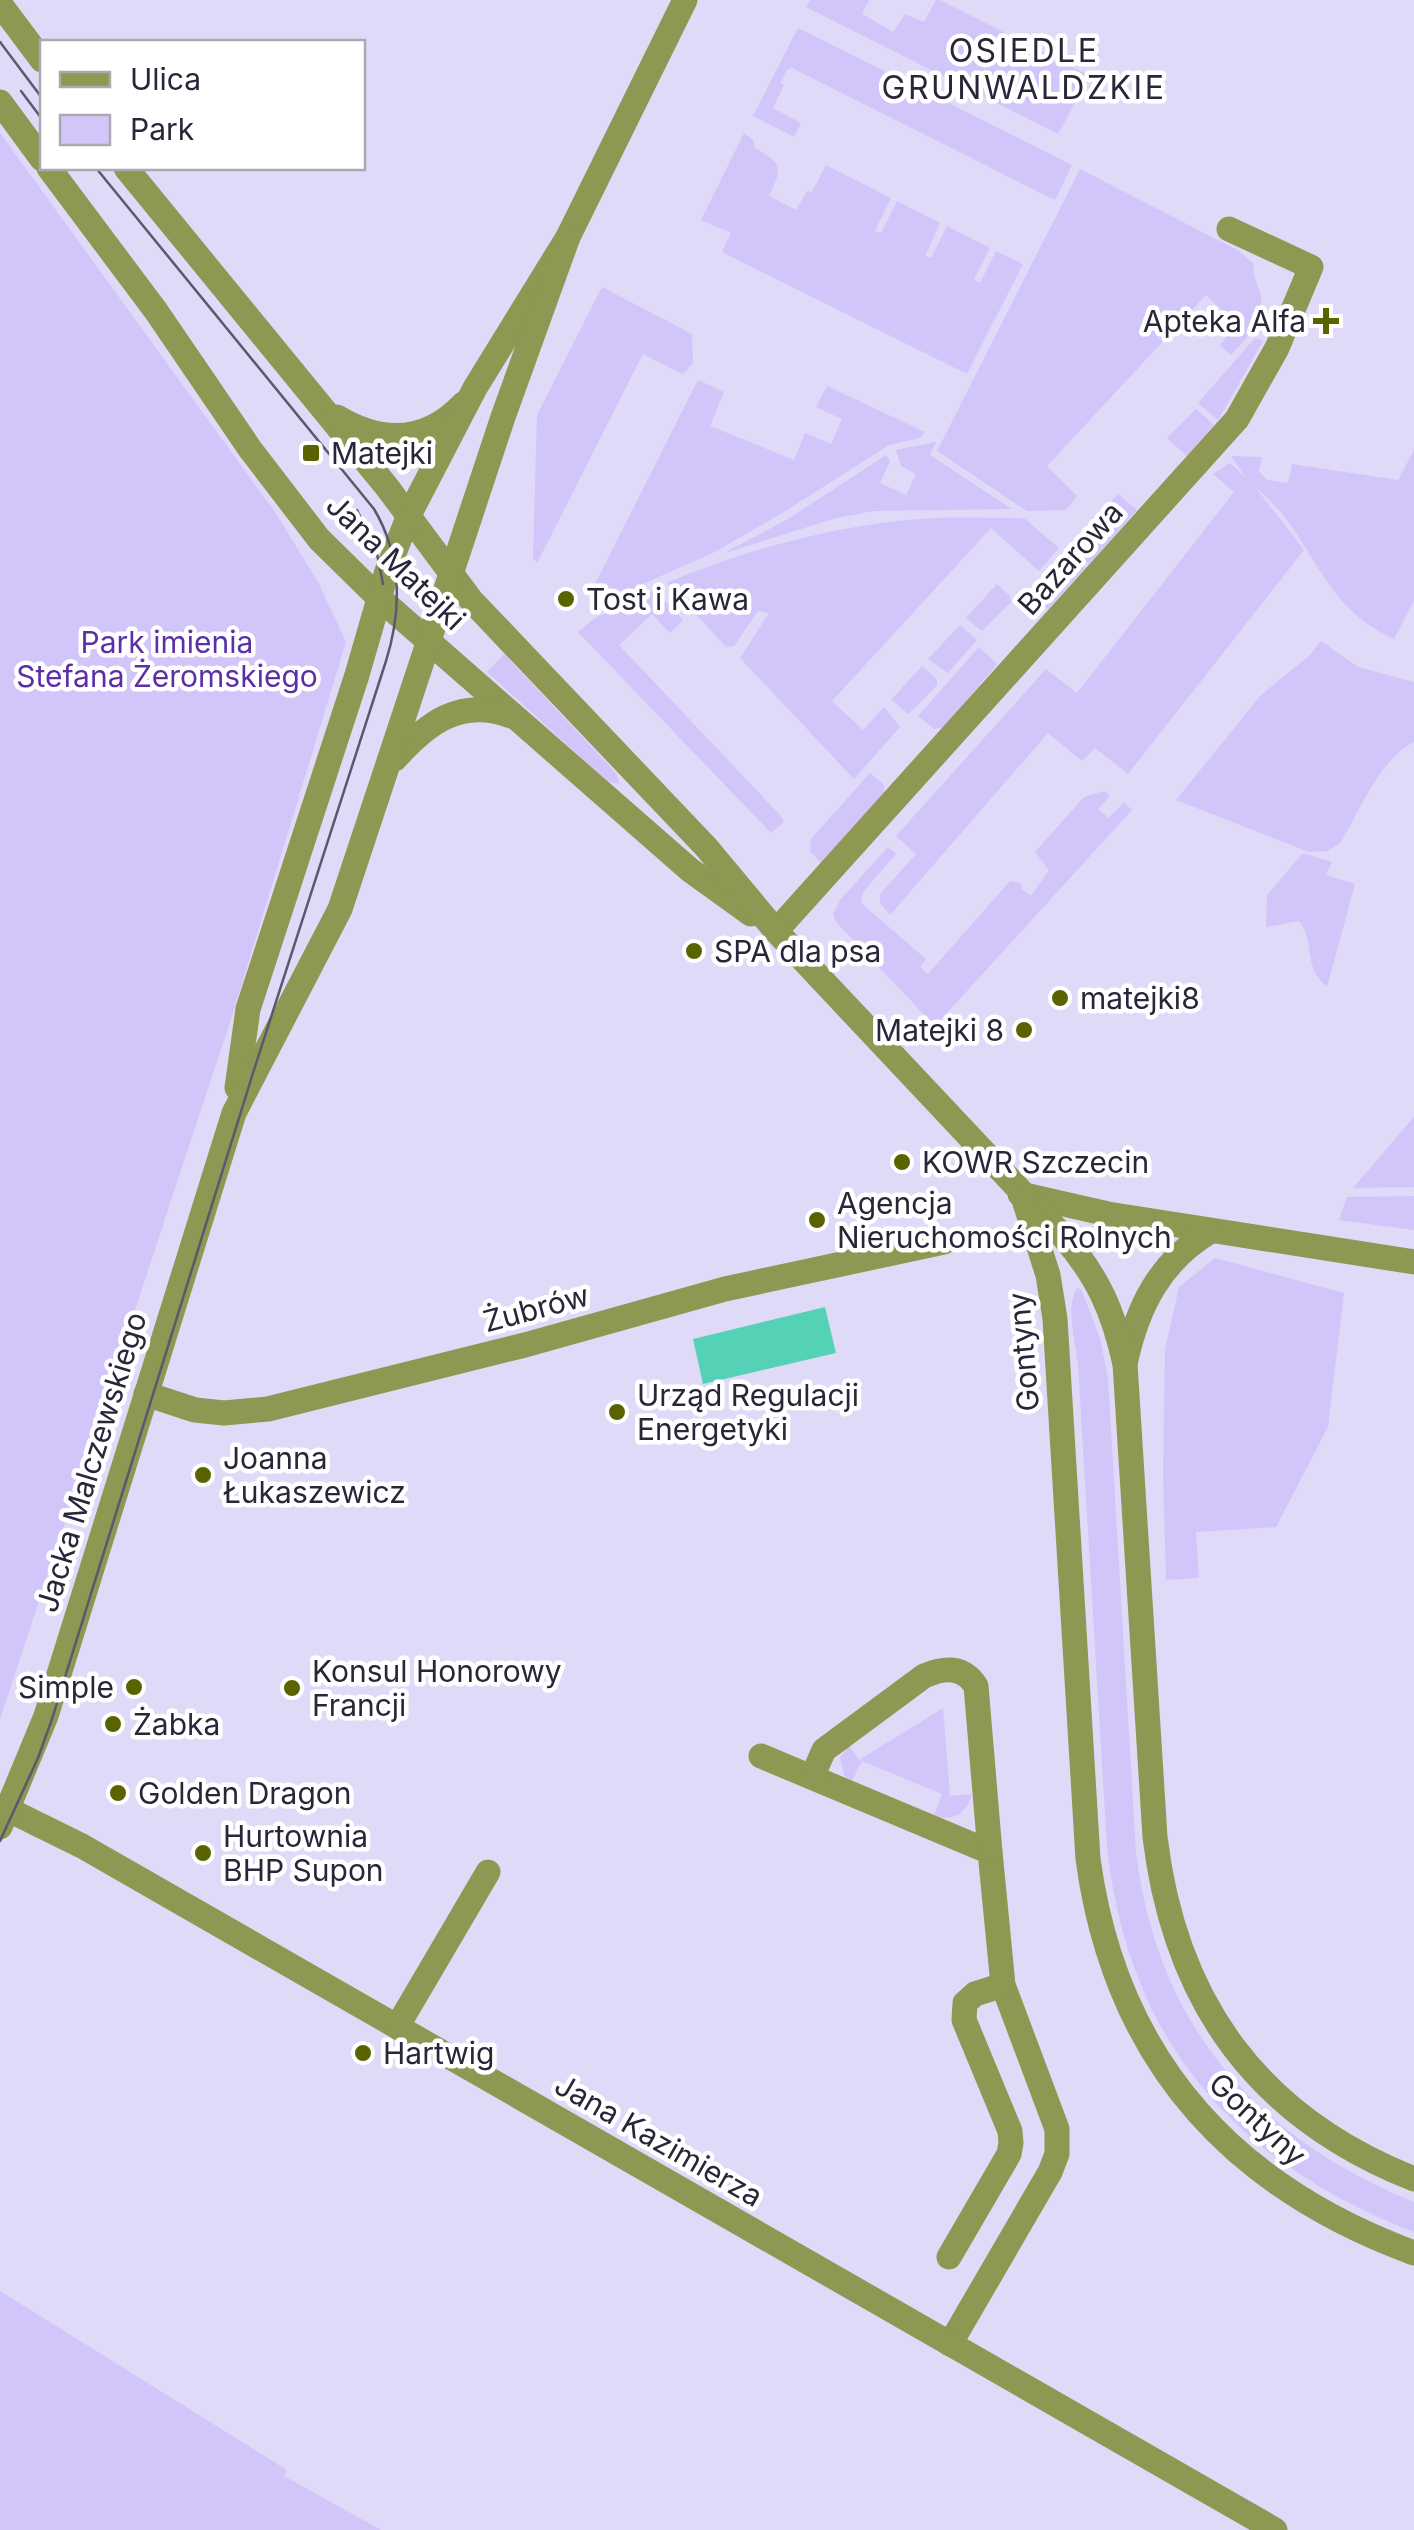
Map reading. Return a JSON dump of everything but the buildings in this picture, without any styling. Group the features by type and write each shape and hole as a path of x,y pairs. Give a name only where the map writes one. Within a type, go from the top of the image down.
{"street":[{"name":"Jacka Malczewskiego","path":"4,1819 46,1716 234,1113 248,1008 378,597 408,515 475,388 568,237 685,0"},
{"path":"0,4 40,57"},
{"path":"0,102 40,156"},
{"name":"Jana Matejki","path":"50,170 156,311 212,396 326,546 378,597 690,870 776,931"},
{"name":"Jana Matejki","path":"128,170 316,400 408,515 450,576 495,628 706,847 776,931 1020,1194"},
{"name":"Bazarowa","path":"776,931 1236,420 1277,348 1310,267 1228,229"},
{"name":"Jacka Malczewskiego","path":"234,1113 340,909 568,237"},
{"name":"Jacka Malczewskiego","path":"316,400 354,426 403,438 425,432 448,418 475,388"},
{"name":"Jacka Malczewskiego","path":"383,781 414,738 448,714 473,708 492,710 521,722"},
{"path":"1020,1194 1070,1207 1414,1262"},
{"name":"Gontyny","path":"1020,1194 1062,1234 1099,1284 1118,1332 1124,1364 1154,1837 1162,1888 1193,1978 1217,2023 1266,2087 1301,2118 1356,2154 1414,2179"},
{"name":"Gontyny","path":"1020,1194 1032,1216 1052,1292 1088,1859 1100,1927 1114,1975 1162,2066 1192,2106 1235,2150 1307,2204 1365,2234 1414,2253"},
{"path":"1124,1364 1134,1325 1157,1278 1190,1243 1211,1231"},
{"name":"Żubrów","path":"146,1394 195,1410 224,1413 268,1409 525,1345 724,1289 944,1242"},
{"path":"812,1777 824,1750 924,1676 940,1669 953,1669 969,1676 976,1686 1003,1985 1058,2130 1057,2154 1050,2172 950,2344"},
{"path":"761,1756 990,1852"},
{"name":"Jana Kazimierza","path":"4,1819 82,1846 1275,2530"},
{"path":"397,2027 488,1872"},
{"path":"949,2257 1009,2154 1010,2131 964,2020 965,2004 975,1994 1003,1985"}],"green space":[{"path":"810,0 869,0 862,14 893,32 905,14 924,22 936,0 940,0 1090,76 1058,134 806,7"},
{"path":"798,28 1072,165 1055,200 792,68 780,83 784,85 773,108 801,123 794,137 753,116"},
{"name":"Park imienia Stefana Żeromskiego","path":"0,133 277,515 319,584 346,642 233,1013 0,1719"},
{"path":"744,133 777,167 769,196 796,210 807,191 812,192 826,165 891,198 875,231 881,233 897,201 940,223 925,256 931,258 947,226 990,248 974,279 980,283 996,251 1023,264 967,374 722,252 731,233 701,220"},
{"path":"1080,169 1239,251 1254,264 1260,313 1231,355 1220,345 1237,324 1206,295 1047,466 1077,496 1066,510 1027,511 937,451"},
{"path":"602,287 692,334 693,363 683,374 643,354 537,563 533,558 537,415"},
{"path":"1255,338 1263,341 1218,420 1198,403"},
{"path":"698,380 724,392 710,426 794,460 805,433 831,444 842,419 816,407 827,386 925,432 920,438 889,445 715,552 609,599 592,590"},
{"path":"1196,409 1214,425 1187,456 1167,438"},
{"path":"936,442 930,455 1012,509 874,511 836,518 722,554 788,519 886,455 890,461 880,483 906,495 916,474 901,466 896,450"},
{"path":"1414,450 1414,600 1394,639 1348,607 1292,526 1256,488 1304,550 1128,774 1095,748 1082,761 1048,733 890,915 880,903 880,894 916,854 896,836 1046,669 1077,693 1234,492 1213,474 1230,463 1246,478 1231,456 1262,457 1259,471 1267,480 1288,483 1292,464 1398,480"},
{"path":"1118,494 1137,510 1089,564 1072,544"},
{"path":"1024,518 1059,548 1039,571 991,528 832,701 863,730 884,707 900,727 854,779 740,658 769,613 758,611 734,646 726,647 667,583 754,551 848,528 922,519"},
{"path":"1066,551 1085,568 1048,609 1028,593"},
{"path":"997,584 1011,602 982,631 966,618"},
{"path":"655,590 683,620 670,633 652,614 619,645 780,815 784,822 771,833 578,632 595,618"},
{"path":"960,625 977,640 948,673 928,659"},
{"path":"1321,641 1358,667 1414,682 1414,742 1381,773 1341,842 1328,851 1309,852 1176,800 1261,695 1310,655"},
{"path":"979,647 997,664 944,727 934,729 918,716"},
{"path":"504,654 616,773 620,784 607,781 487,672"},
{"path":"922,666 937,679 937,685 909,714 891,700"},
{"path":"870,773 884,785 884,793 822,863 810,852 811,839"},
{"path":"1104,791 1110,796 1098,809 1109,818 1124,802 1132,810 935,1026 836,922 833,914 841,899 888,847 896,854 863,892 861,903 926,959 920,967 928,974 1010,881 1022,883 1021,888 1031,896 1049,870 1035,852 1084,797"},
{"path":"1303,853 1332,862 1326,875 1355,884 1327,987 1314,971 1299,921 1266,927 1267,895"},
{"path":"1414,1117 1414,1187 1353,1188"},
{"path":"1414,1196 1414,1230 1339,1220 1347,1197"},
{"path":"1215,1258 1344,1293 1328,1427 1276,1527 1196,1532 1199,1578 1166,1580 1165,1350 1179,1287"},
{"path":"1077,1288 1081,1289 1100,1338 1108,1378 1136,1852 1147,1914 1166,1971 1191,2022 1223,2068 1262,2108 1306,2144 1357,2175 1414,2202 1414,2232 1351,2204 1294,2170 1244,2131 1202,2086 1166,2036 1139,1979 1119,1916 1107,1847 1072,1316"},
{"path":"943,1708 950,1796 972,1794 958,1814 947,1818 934,1816 942,1794 862,1761 852,1781 844,1776 840,1757 849,1746 859,1760"},
{"path":"0,2291 287,2470 284,2476 381,2530 0,2530"}],"shaded area":[{"path":"825,1307 836,1353 703,1384 693,1339"}],"tram line":[{"path":"0,42 40,95"},
{"path":"21,91 40,116"},
{"path":"0,1841 52,1719 386,661 397,603 390,545 374,509 98,170"},
{"path":"357,510 376,549 383,584"}],"place":[{"name":"Apteka Alfa","path":"1326,321"},
{"name":"Matejki","path":"311,453"},
{"name":"Tost i Kawa","path":"566,599"},
{"name":"SPA dla psa","path":"694,951"},
{"name":"matejki8","path":"1060,998"},
{"name":"Matejki 8","path":"1024,1030"},
{"name":"KOWR Szczecin","path":"902,1162"},
{"name":"Agencja Nieruchomości Rolnych","path":"817,1220"},
{"name":"Urząd Regulacji Energetyki","path":"617,1412"},
{"name":"Joanna Łukaszewicz","path":"203,1475"},
{"name":"Simple","path":"134,1687"},
{"name":"Konsul Honorowy Francji","path":"292,1688"},
{"name":"Żabka","path":"113,1724"},
{"name":"Golden Dragon","path":"118,1793"},
{"name":"Hurtownia BHP Supon","path":"203,1853"},
{"name":"Hartwig","path":"363,2053"}],"district":[{"name":"OSIEDLE GRUNWALDZKIE","path":"1024,68"}]}
